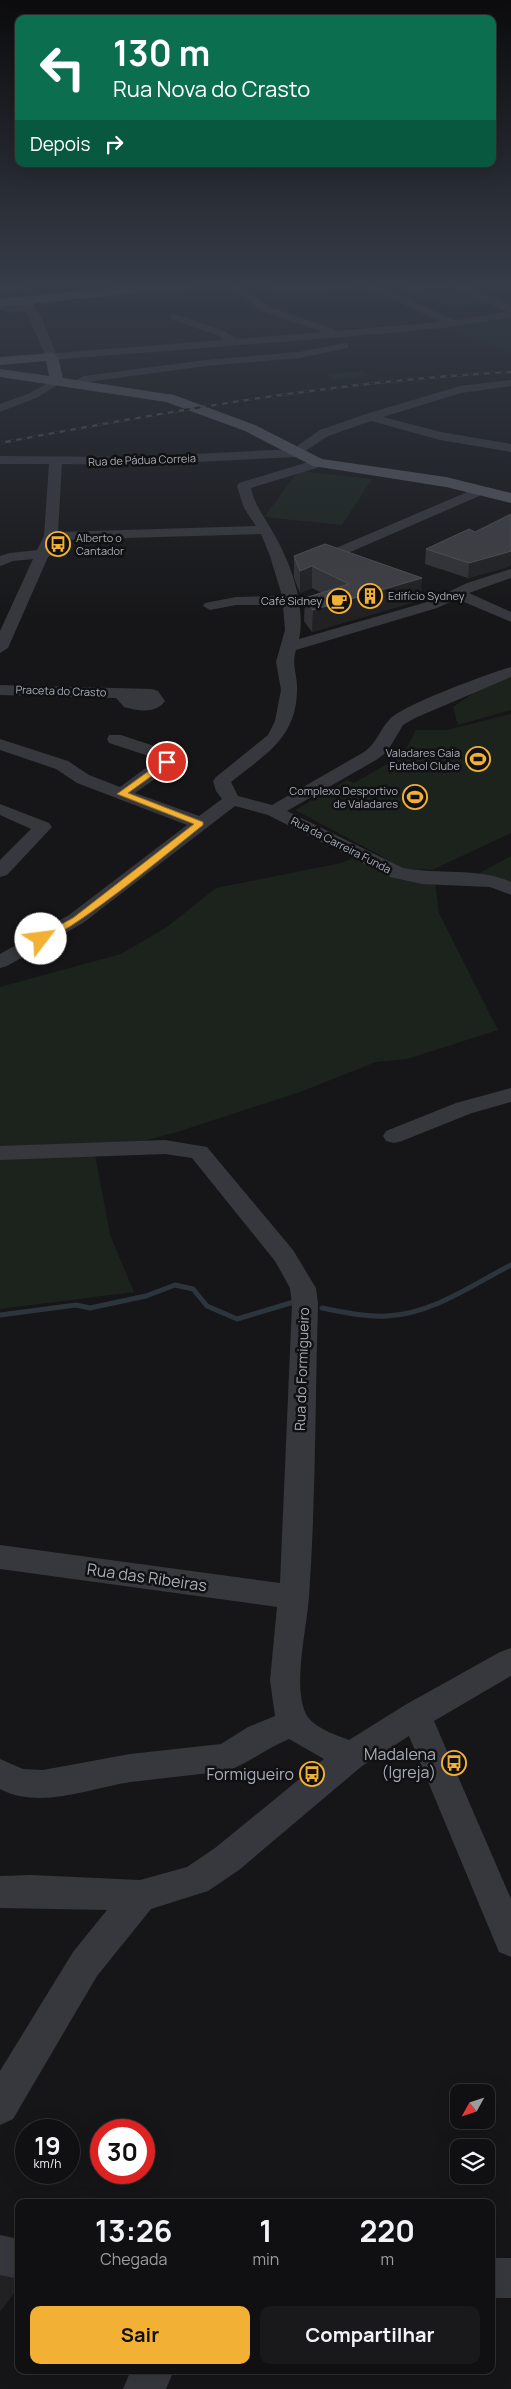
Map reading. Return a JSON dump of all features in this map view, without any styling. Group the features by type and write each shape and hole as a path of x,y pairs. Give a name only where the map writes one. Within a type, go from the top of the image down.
{"main road":[{"path":"158,395 181,402 250,428 318,463 446,482 511,498"}],"street":[{"path":"0,408 33,395"},
{"path":"296,453 324,433 442,395"},
{"path":"370,417 440,436 511,448"},
{"name":"Rua de Pádua Correia","path":"0,460 56,462 136,461 296,453"},
{"path":"0,647 19,604 45,554 51,536 56,462"},
{"path":"0,962 76,920 232,800 225,791 222,781 276,738 281,730 288,702 288,670 284,662 293,626 289,600 276,550 265,530 255,518 247,501 244,486 318,463"},
{"path":"282,576 479,491"},
{"path":"51,536 265,530"},
{"path":"0,562 10,557 45,554"},
{"path":"288,647 432,605 457,593 511,573"},
{"path":"457,593 480,605 511,617"},
{"path":"210,606 236,602 289,600"},
{"path":"274,811 370,756 381,748 396,722 409,714 511,672"},
{"name":"Praceta do Crasto","path":"0,690 122,693"},
{"path":"115,739 166,756 167,762 122,794"},
{"path":"0,744 62,765 83,779 200,823"},
{"name":"Rua da Carreira Funda","path":"232,800 274,811 397,873 422,878 493,881 511,889"},
{"path":"0,809 43,827 0,871"},
{"path":"394,1136 464,1108 511,1095"},
{"name":"Rua do Formigueiro","path":"0,1153 165,1147 199,1152 284,1256 303,1288 305,1304 294,1597 287,1637 288,1706 294,1723"},
{"name":"Rua das Ribeiras","path":"0,1557 294,1597"},
{"path":"0,1892 31,1890 140,1896 196,1880 227,1859 351,1756 416,1715 511,1661"},
{"path":"416,1715 511,1940"},
{"path":"0,1773 20,1783 43,1784 130,1768 227,1757 259,1738 294,1723 307,1734 351,1756"},
{"path":"4,2090 85,1964 140,1896"},
{"path":"0,2255 15,2258"},
{"path":"495,2278 511,2278"},
{"path":"144,2389 151,2374"}],"shaded area":[{"path":"298,471 372,479 342,525 264,517"},
{"path":"511,677 511,710 458,725 453,707 476,691"},
{"path":"511,714 511,833 432,870 416,868 434,874 439,913 498,1030 407,1059 376,1062 300,1092 177,1132 95,1154 110,1235 134,1292 0,1309 0,987 121,954 167,927 216,888 341,863 365,853 389,860 295,810 347,780 354,783 403,755 416,730 447,730"},
{"path":"511,856 511,885 476,875"},
{"path":"0,2266 15,2270 15,2292 0,2312"}],"building":[{"path":"511,514 511,551 469,563 426,549 469,529 475,532"},
{"path":"325,544 422,578 313,610 305,598 349,584 312,566 300,571 294,556"}],"waterway":[{"path":"322,1308 371,1316 404,1314 436,1304 511,1265"},
{"path":"0,1315 76,1305 90,1308 146,1296 175,1285 193,1289 207,1306 237,1319 294,1302"}],"railway":[{"path":"0,443 279,395"}],"place":[{"name":"Alberto o Cantador","path":"58,544"},
{"name":"Edifício Sydney","path":"370,596"},
{"name":"Café Sidney","path":"339,601"},
{"name":"Valadares Gaia Futebol Clube","path":"478,759"},
{"name":"Complexo Desportivo de Valadares","path":"415,797"},
{"name":"Madalena (Igreja)","path":"454,1763"},
{"name":"Formigueiro","path":"312,1774"}],"route":[{"path":"41,939 76,920 200,823 122,794 167,762"}]}
